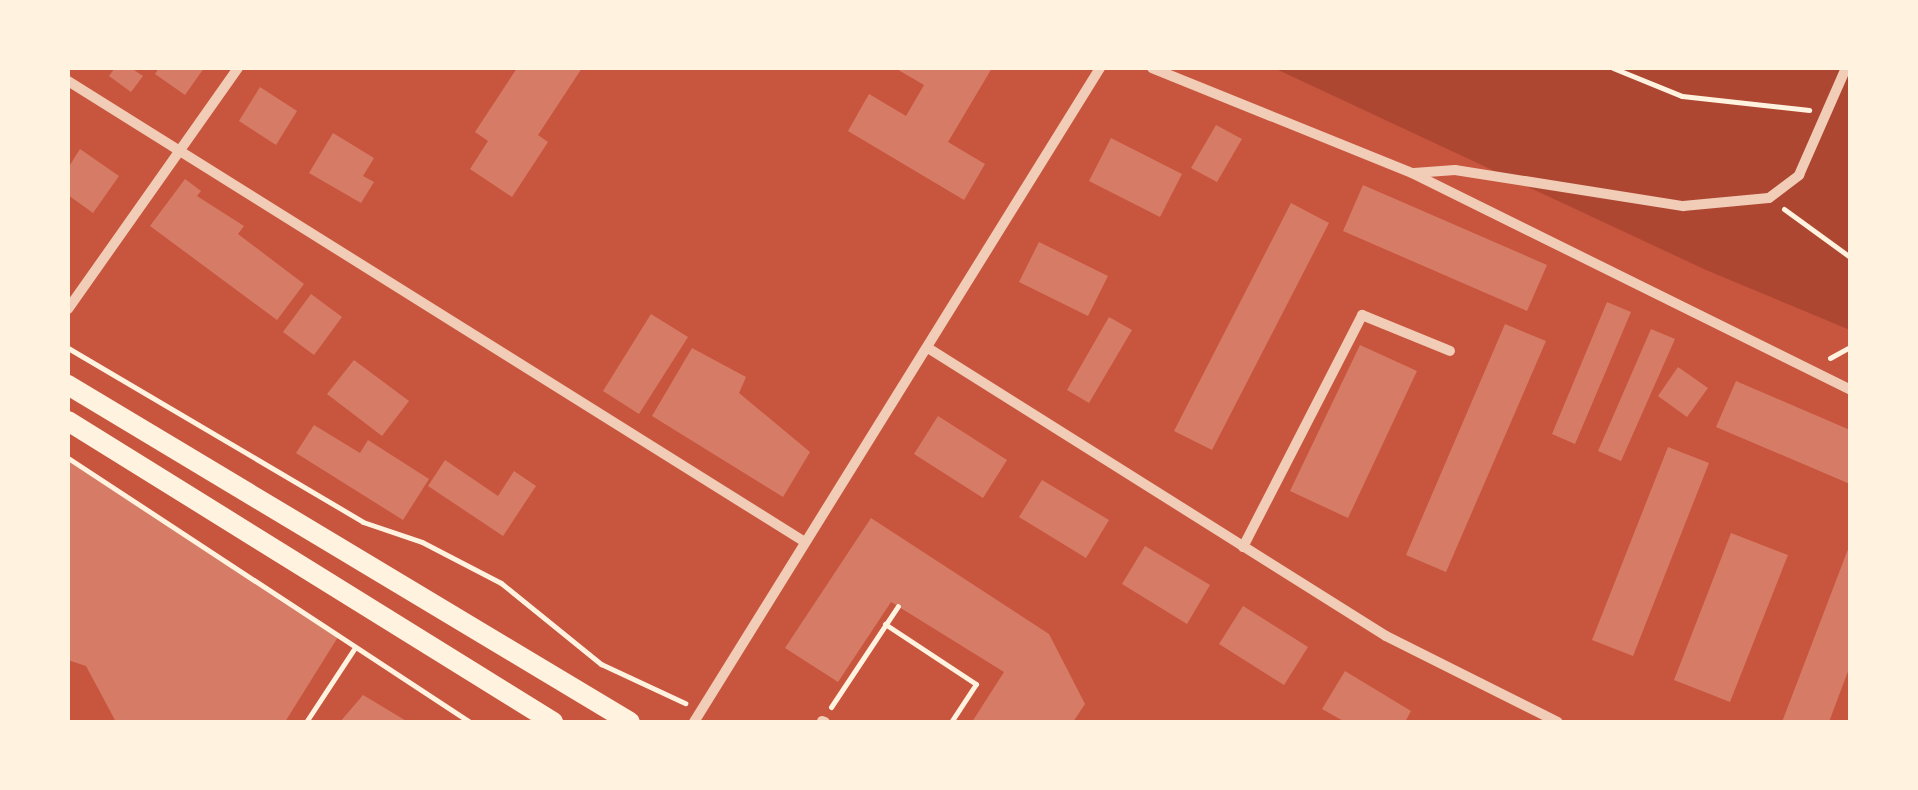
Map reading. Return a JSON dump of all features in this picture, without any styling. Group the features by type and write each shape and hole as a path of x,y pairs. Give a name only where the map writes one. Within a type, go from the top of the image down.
{"main road":[{"path":"68,384 630,722"},
{"path":"68,421 553,722"}],"street":[{"path":"68,309 238,68"},
{"path":"694,722 1100,68"},
{"path":"1152,68 1412,173 1850,389"},
{"path":"1412,173 1455,170 1683,206 1769,198 1800,174 1846,68"},
{"path":"68,81 805,542"},
{"path":"1243,548 1362,315 1450,351"},
{"path":"928,348 1386,636 1558,722"}],"path":[{"path":"1613,68 1682,96 1776,102 1824,114"},
{"path":"1769,198 1850,257"},
{"path":"68,348 363,522 422,542 488,576 602,664 664,689"},
{"path":"68,458 470,722"},
{"path":"824,722 898,606"},
{"path":"886,624 976,684 951,722"},
{"path":"306,722 354,649"}],"shaded area":[{"path":"1274,68 1850,68 1850,330 1706,270"}],"building":[{"path":"115,68 131,68 143,76 131,92 109,76"},
{"path":"159,68 204,68 185,95 155,74"},
{"path":"517,68 582,68 538,135 548,142 512,197 470,169 488,141 475,132"},
{"path":"895,68 992,68 948,142 985,164 964,200 848,131 869,94 906,116 924,85"},
{"path":"260,87 297,111 276,145 239,121"},
{"path":"1216,125 1242,139 1217,182 1191,168"},
{"path":"333,133 374,158 363,176 374,182 361,203 309,173"},
{"path":"1111,138 1182,174 1160,217 1089,181"},
{"path":"80,149 119,176 93,213 68,195 68,168"},
{"path":"185,179 201,191 197,196 244,226 238,234 304,284 277,320 150,226"},
{"path":"1363,185 1547,265 1527,311 1343,231"},
{"path":"1291,203 1329,223 1212,450 1174,431"},
{"path":"1039,242 1108,276 1088,316 1019,282"},
{"path":"311,294 342,317 314,355 283,332"},
{"path":"1607,302 1631,312 1575,444 1552,434"},
{"path":"651,314 688,337 639,414 603,391"},
{"path":"1109,317 1132,330 1089,403 1067,390"},
{"path":"1505,324 1546,341 1446,572 1406,555"},
{"path":"1651,329 1675,339 1621,461 1598,451"},
{"path":"1360,345 1417,371 1348,518 1290,491"},
{"path":"692,348 746,377 739,393 810,452 783,497 652,416"},
{"path":"354,360 409,401 382,436 327,394"},
{"path":"1678,367 1708,388 1687,417 1658,396"},
{"path":"1736,381 1850,430 1850,484 1716,427"},
{"path":"938,416 1007,460 983,498 914,454"},
{"path":"314,425 360,453 368,440 429,479 403,520 296,453"},
{"path":"1668,447 1709,463 1633,656 1592,640"},
{"path":"445,460 498,496 514,471 536,486 503,536 428,486"},
{"path":"68,461 338,637 285,722 116,722 86,666 68,660"},
{"path":"1042,480 1109,520 1086,558 1019,517"},
{"path":"871,518 1049,634 1085,704 1073,722 972,722 1004,672 891,602 838,682 785,648"},
{"path":"1731,533 1788,555 1730,702 1674,680"},
{"path":"1850,544 1850,666 1829,722 1782,722"},
{"path":"1145,546 1210,585 1187,624 1122,584"},
{"path":"1243,606 1308,647 1284,685 1219,644"},
{"path":"1345,671 1411,711 1405,722 1345,722 1322,709"},
{"path":"363,695 408,722 340,722"}]}
